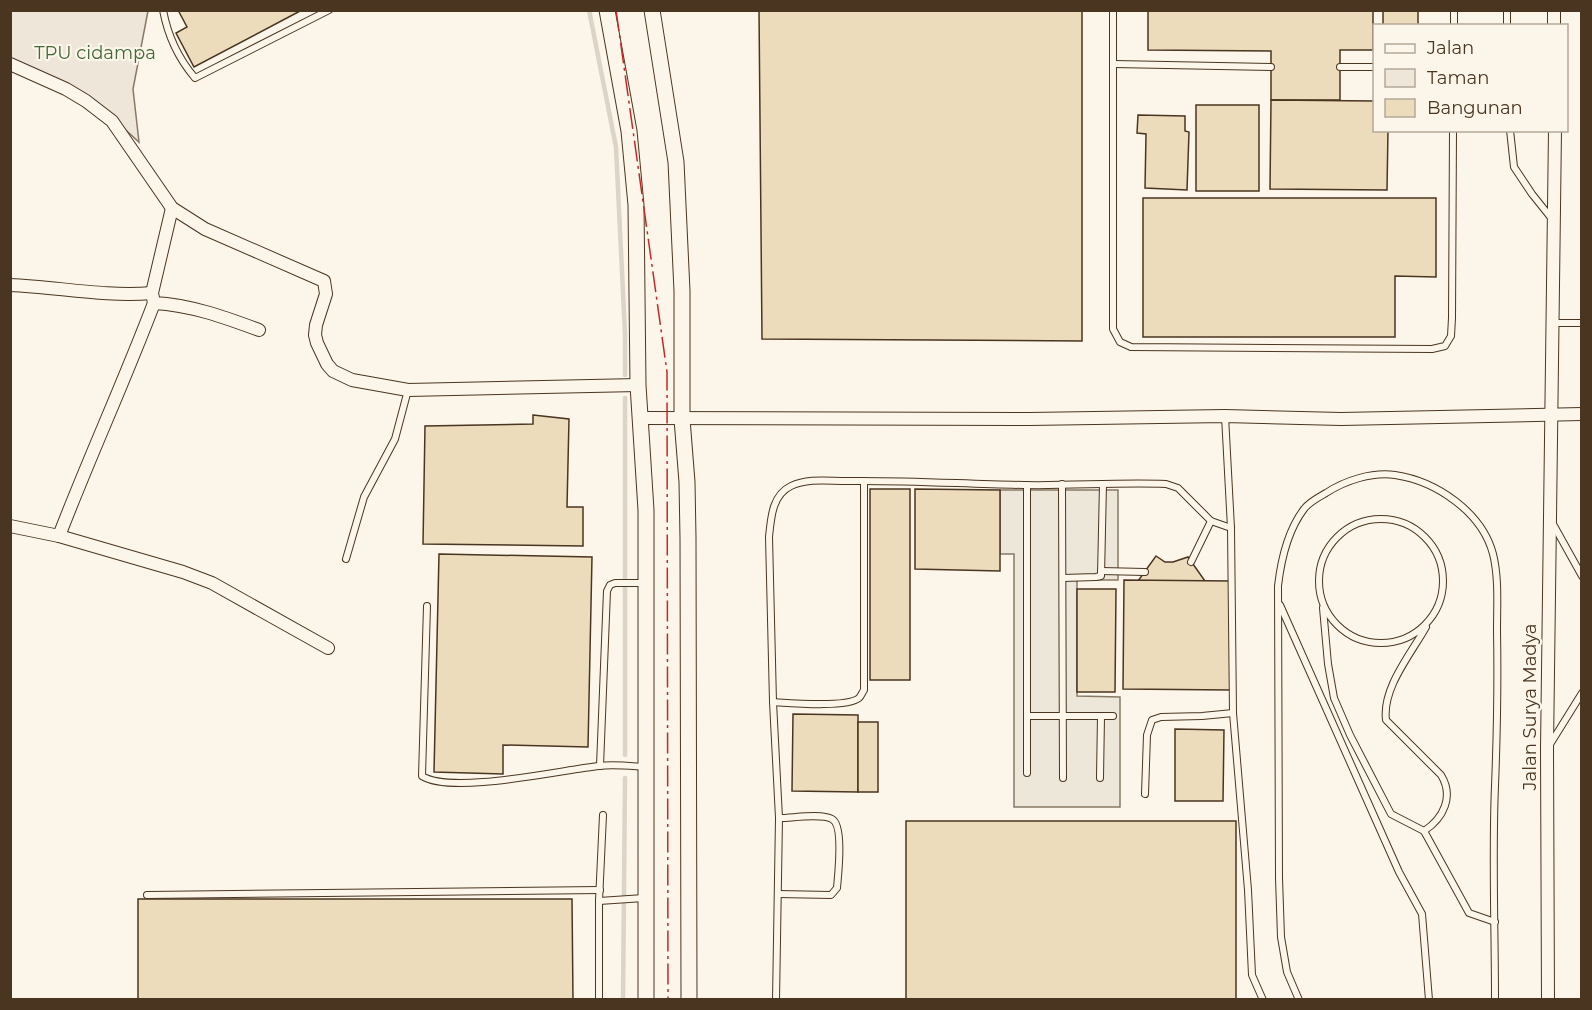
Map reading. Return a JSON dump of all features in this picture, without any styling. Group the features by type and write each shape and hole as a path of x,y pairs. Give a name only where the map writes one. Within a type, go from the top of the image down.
{"street":[{"path":"607,10 625,105 636,216 638,386 646,510 640,583 647,767 638,898 646,999"},
{"path":"652,10 676,162 682,291 682,419 687,482 688,538 689,999"},
{"path":"10,64 66,89 112,121 172,208 205,229 324,282 326,294 315,334 327,364 333,371 352,380 408,390 638,386"},
{"name":"Jalan Surya Madya","path":"1548,999 1547,749 1555,132"},
{"path":"59,536 132,361 153,298 172,208"},
{"path":"10,285 153,298 220,315 259,330"},
{"path":"641,418 1029,419 1226,416 1341,419 1581,414"},
{"path":"10,526 59,536 183,572 212,583 284,621 328,648"}],"lane":[{"path":"163,10 172,44 182,62 195,78 329,10"},
{"path":"1113,10 1113,328 1120,342 1131,347 1432,349 1445,346 1451,336 1453,132"},
{"path":"1114,64 1271,67"},
{"path":"1340,67 1373,67"},
{"path":"1510,132 1514,166 1532,194 1555,222"},
{"path":"1553,323 1581,323"},
{"path":"346,559 363,497 395,439 408,390"},
{"path":"1226,416 1231,528 1233,712 1248,890 1252,975 1263,999"},
{"path":"1299,999 1287,972 1281,937 1278,602 1281,561 1305,508 1333,488 1346,482 1363,476 1394,475 1426,484 1459,504 1478,523 1493,554 1496,591 1498,711 1494,825 1495,999"},
{"path":"776,999 779,818 773,702 769,537 771,516 776,500 789,487 803,481 1027,485 1166,484 1178,488 1211,521 1231,528"},
{"path":"773,702 806,704 854,701 864,690 864,481"},
{"path":"1062,484 1063,778"},
{"path":"1063,578 1101,576 1103,484"},
{"path":"1027,485 1027,773"},
{"path":"1424,831 1442,815 1447,796 1446,782 1387,723 1385,712 1389,692 1442,600 1444,576 1438,553 1423,534 1402,522 1378,519 1354,525 1335,539 1322,559 1320,567 1318,583 1334,698 1390,814 1424,831 1469,913 1495,922"},
{"path":"1550,519 1581,576"},
{"path":"1191,561 1211,521"},
{"path":"1101,571 1145,572"},
{"path":"600,766 607,591 610,585 640,583"},
{"path":"1278,602 1398,872 1422,914 1429,999"},
{"path":"426,606 422,776 438,782 480,782 600,766 647,767"},
{"path":"1323,606 1338,627 1360,640 1385,644 1410,637 1430,621"},
{"path":"1547,749 1581,693"},
{"path":"1145,794 1147,735 1152,720 1161,717 1202,716 1233,712"},
{"path":"1027,716 1113,716"},
{"path":"1100,778 1101,716"},
{"path":"599,999 599,901 603,815"},
{"path":"778,894 831,895 837,888 839,834 838,825 833,819 779,818"},
{"path":"147,895 600,890"},
{"path":"599,901 638,898"}],"green space":[{"name":"TPU cidampa","path":"10,11 148,11 133,89 139,142 90,98 11,59"}],"shaded area":[{"path":"1000,490 1118,490 1118,580 1077,580 1077,696 1120,697 1120,807 1014,807 1014,554 1000,554"}],"building":[{"path":"178,10 302,10 194,67 176,33 187,27"},
{"path":"759,10 1082,10 1082,341 762,339"},
{"path":"1148,10 1373,10 1373,50 1340,50 1340,100 1271,100 1271,51 1148,50"},
{"path":"1383,10 1418,10 1418,24 1383,24"},
{"path":"1271,100 1373,101 1373,132 1388,132 1387,190 1270,189"},
{"path":"1196,105 1259,105 1259,191 1196,191"},
{"path":"1138,115 1185,116 1185,131 1189,132 1187,190 1145,188 1146,134 1137,133"},
{"path":"1143,198 1436,198 1436,277 1395,276 1395,337 1143,337"},
{"path":"533,415 569,419 567,507 583,507 583,546 423,544 425,426 533,424"},
{"path":"870,489 910,489 910,680 870,680"},
{"path":"915,489 1000,490 1000,571 915,569"},
{"path":"439,554 592,557 588,747 503,745 503,774 434,772"},
{"path":"1156,556 1165,562 1188,557 1205,581 1138,581"},
{"path":"1124,580 1232,581 1231,690 1123,689"},
{"path":"1077,589 1116,589 1115,692 1077,692"},
{"path":"793,714 858,715 858,792 792,791"},
{"path":"858,722 878,722 878,792 858,792"},
{"path":"1175,729 1224,730 1223,801 1175,801"},
{"path":"906,821 1236,821 1236,1000 906,1000"},
{"path":"138,899 572,899 573,1000 138,1000"}],"waterway":[{"path":"589,10 616,147 625,375"},
{"path":"625,398 625,755"},
{"path":"623,1000 625,778"}],"power":[{"path":"616,10 667,372 668,1000"}]}
